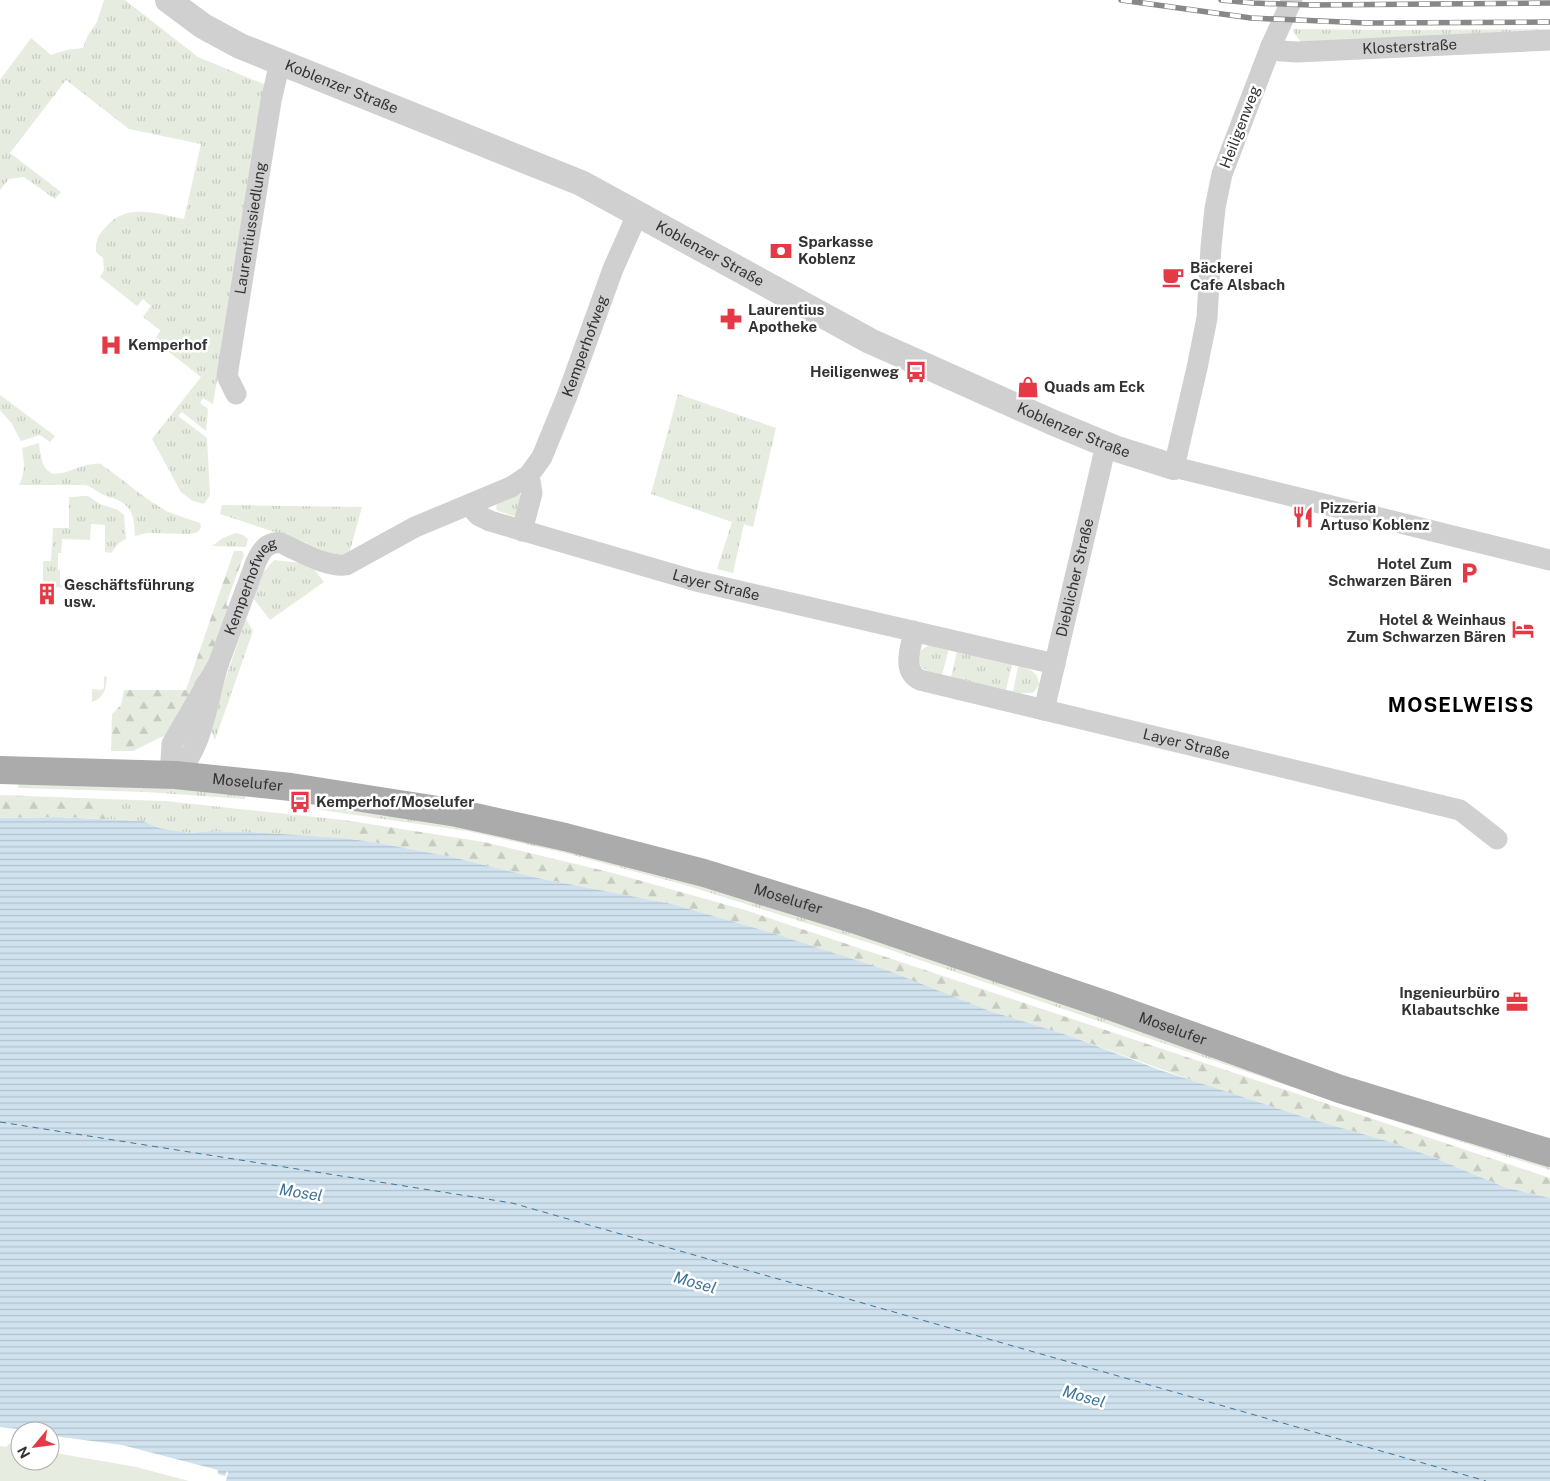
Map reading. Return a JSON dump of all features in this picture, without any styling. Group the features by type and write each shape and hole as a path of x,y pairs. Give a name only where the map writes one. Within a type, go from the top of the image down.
{"main road":[{"name":"Moselufer","path":"0,770 175,775 291,787 457,813 565,837 704,872 859,921 1107,1005 1340,1089 1550,1153"}],"street":[{"name":"Koblenzer Straße","path":"168,0 203,26 228,40 581,183 870,341 1106,445 1174,467 1550,560"},
{"name":"Heiligenweg","path":"1174,467 1207,318 1212,237 1222,174 1271,46 1292,0"},
{"name":"Klosterstraße","path":"1271,46 1281,50 1306,52 1550,40"},
{"name":"Laurentiussiedlung","path":"236,394 227,376 269,110 280,62"},
{"name":"Kemperhofweg","path":"175,775 184,767 195,748 219,664 262,550 270,544 281,542 330,563 346,565 415,527 511,487 529,475 542,456 567,396 613,269 637,214"},
{"name":"Dieblicher Straße","path":"1044,710 1106,445"},
{"path":"469,505 474,512 484,518 522,531 532,493 529,475"},
{"name":"Layer Straße","path":"522,531 696,581 1055,664"},
{"name":"Layer Straße","path":"914,631 908,665 914,677 920,680 1460,810 1498,839"}],"green space":[{"path":"104,0 125,0 198,57 266,85 213,404 203,398 200,403 208,409 206,431 182,412 178,416 207,438 210,495 204,504 193,501 181,492 152,439 201,377 169,352 171,349 156,337 161,331 143,317 151,306 143,299 137,306 100,277 104,270 103,258 96,252 98,239 103,231 113,220 122,215 142,212 184,219 201,144 129,129 66,80 10,153 61,192 55,199 24,177 9,179 0,190 0,80 31,38 51,55 83,48 88,35 97,22"},
{"path":"1293,29 1385,30 1550,29 1305,47"},
{"path":"678,394 776,428 753,527 744,524 733,573 717,569 732,522 651,494"},
{"path":"0,395 55,436 50,442 40,435 21,441 12,424 0,410"},
{"path":"39,443 42,460 47,469 53,473 101,464 150,501 168,512 200,523 200,529 189,534 147,533 135,536 132,515 127,507 118,500 86,485 19,485 24,471 22,448"},
{"path":"519,494 522,496 517,517 496,509 497,504"},
{"path":"88,496 100,504 118,510 124,515 126,539 119,543 111,553 105,552 105,525 91,524 90,540 62,539 61,553 58,553 60,585 94,586 94,588 43,587 43,561 51,561 53,528 69,528 69,497"},
{"path":"222,505 362,507 349,554 335,556 302,541 220,514"},
{"path":"236,533 248,539 246,547 212,546 223,538"},
{"path":"234,551 242,551 244,555 226,604 231,611 199,684 169,736 161,737 133,751 111,751 112,714 121,705 124,690 186,690"},
{"path":"274,560 310,564 324,582 270,620 253,598 261,575"},
{"path":"246,619 253,631 215,740 209,727"},
{"path":"931,644 949,648 942,675 927,670 920,665 919,656 921,650"},
{"path":"957,651 1012,664 1006,690 951,677"},
{"path":"1018,666 1030,670 1037,677 1039,685 1033,693 1013,692"},
{"path":"104,676 107,677 104,692 92,702 92,689 101,690 104,688"},
{"path":"19,782 145,786 245,793 245,799 146,792 18,788"},
{"path":"0,795 106,799 106,819 58,817 0,818"},
{"path":"106,799 165,801 344,820 344,838 251,832 211,831 190,833 159,828 143,821 106,819"},
{"path":"315,801 467,824 689,876 1550,1162 1550,1170 1341,1104 873,944 685,885 565,853 467,831 314,809"},
{"path":"344,820 484,842 613,873 745,910 1550,1178 1550,1198 1504,1187 1433,1157 1387,1141 1205,1085 1070,1036 987,1010 769,932 672,904 538,878 452,857 344,838"},
{"path":"8,1444 10,1444 10,1471 60,1471 60,1454 136,1467 189,1481 0,1481 0,1446 7,1447"}],"water":[{"name":"Mosel","path":"58,817 143,821 159,828 190,833 211,831 251,832 344,838 452,857 538,878 672,904 769,932 889,971 987,1010 1070,1036 1160,1070 1304,1117 1387,1141 1433,1157 1504,1187 1550,1198 1550,1481 226,1481 227,1471 225,1476 218,1474 218,1470 122,1445 60,1437 60,1421 10,1421 10,1428 0,1427 0,818"}],"ferry route":[{"path":"0,1122 512,1203 1486,1481"}],"railway":[{"path":"1121,0 1251,18 1366,23 1550,22"},
{"path":"1221,0 1311,5 1550,3"}],"place":[{"name":"Sparkasse Koblenz","path":"781,251"},
{"name":"Bäckerei Cafe Alsbach","path":"1173,277"},
{"name":"Laurentius Apotheke","path":"731,319"},
{"name":"Kemperhof","path":"111,345"},
{"name":"Heiligenweg","path":"916,372"},
{"name":"Quads am Eck","path":"1028,387"},
{"name":"Pizzeria Artuso Koblenz","path":"1303,517"},
{"name":"Hotel Zum Schwarzen Bären","path":"1469,573"},
{"name":"Geschäftsführung usw.","path":"47,594"},
{"name":"Hotel & Weinhaus Zum Schwarzen Bären","path":"1523,629"},
{"name":"Kemperhof/Moselufer","path":"300,802"},
{"name":"Ingenieurbüro Klabautschke","path":"1517,1002"}],"district":[{"name":"MOSELWEISS","path":"1461,705"}]}
